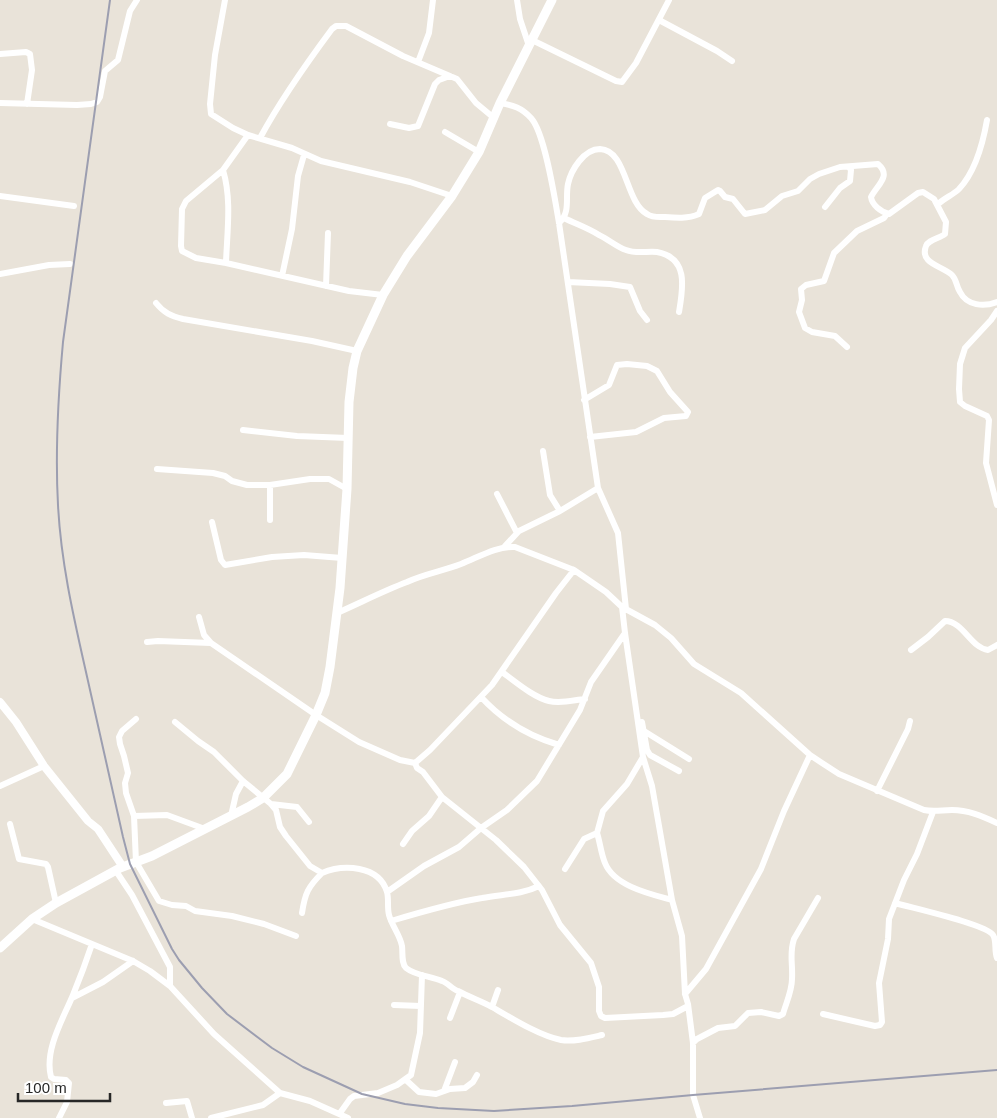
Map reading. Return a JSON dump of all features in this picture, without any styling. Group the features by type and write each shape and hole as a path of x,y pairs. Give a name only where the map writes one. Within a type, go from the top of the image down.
{"main road":[{"path":"0,948 32,919 56,903 119,869 152,856 231,816 263,798 287,774 316,715 325,692 330,667 337,613 348,489 349,402 357,351 383,295 407,256 452,196 479,152 500,103 552,0"}],"street":[{"path":"0,103 77,105 96,102 100,97 107,68 118,60 130,11 137,0"},
{"path":"225,0 215,56 211,114 248,135 292,148 304,155 340,166 410,182 452,196"},
{"path":"418,62 428,33 433,0"},
{"path":"517,0 520,19 530,43 622,82 636,63 670,0"},
{"path":"659,20 732,61"},
{"path":"260,138 289,89 336,26 346,26 396,52 450,76 462,84 476,103 494,118"},
{"path":"0,54 26,52 30,54 32,70 27,104"},
{"path":"390,124 410,128 418,126 435,84 439,80 450,76"},
{"path":"500,103 515,105 523,110 538,128 562,221 568,282 598,488 618,533 625,633 643,757 652,786 672,900 682,936 685,994 692,1043 693,1095 700,1118"},
{"path":"937,205 959,189 970,175 978,158 987,120"},
{"path":"445,132 479,152"},
{"path":"248,135 222,170 186,201 182,208 180,246 182,251 190,256 349,292 383,295"},
{"path":"562,221 566,214 568,184 573,172 583,157 599,149 617,159 634,201 643,212 652,217 676,218 699,214 705,198 718,190 725,197 733,199 744,214 750,214 763,210 782,196 798,191 810,178 819,174 840,167 876,164 881,166 885,172 884,178 871,198 876,206 887,214"},
{"path":"282,276 292,230 298,176 304,155"},
{"path":"825,207 840,188 850,181 851,170 849,167"},
{"path":"222,170 227,189 228,203 226,263"},
{"path":"847,347 835,336 812,332 805,328 799,312 802,300 800,295 801,289 806,285 824,281 834,253 857,230 884,218 887,214 892,213 921,192 930,195 946,222 946,230 942,236 926,246 928,261 950,273 955,278 960,293 966,300 984,305 997,302"},
{"path":"0,196 74,206"},
{"path":"562,221 596,233 625,250 656,252 676,262 682,272 679,312"},
{"path":"326,286 328,233"},
{"path":"0,274 49,265 70,264"},
{"path":"568,282 630,287 640,311 647,320"},
{"path":"156,302 162,311 171,316 357,351"},
{"path":"997,311 965,348 960,364 959,389 960,402 987,416 989,420 986,463 997,505"},
{"path":"584,400 609,385 616,365 646,366 656,371 670,392 688,412 686,416 658,420 636,432 590,437"},
{"path":"243,430 297,436 348,438"},
{"path":"543,451 550,495 560,511"},
{"path":"157,470 213,473 247,485 270,485 320,478 330,479 348,489"},
{"path":"270,485 270,520"},
{"path":"337,613 407,581 456,566 505,546 517,533 560,511 598,488"},
{"path":"497,494 517,533"},
{"path":"212,522 221,560 225,565 272,557 304,555 342,558"},
{"path":"505,546 515,547 574,570 606,592 624,608 655,625 671,638 694,664 741,693 810,755 839,774 924,810 932,812 961,810 997,823"},
{"path":"415,763 481,697 502,672 574,570"},
{"path":"199,617 204,635 211,643 316,715 359,742 400,760 415,763"},
{"path":"911,650 935,632 944,621 954,623 981,648 988,650 997,645"},
{"path":"387,892 424,866 459,847 481,828 507,810 529,790 559,745 585,699 592,682 625,633"},
{"path":"147,642 211,643"},
{"path":"502,672 548,701 585,699"},
{"path":"481,697 493,710 516,728 559,745"},
{"path":"0,702 16,722 44,766 88,821 98,830 170,967 170,986"},
{"path":"637,715 640,717 647,750 650,755 679,771"},
{"path":"136,720 122,731 120,737 120,744 128,773 125,784 126,793 134,816 136,862 160,901 186,906 195,911 232,916 264,924 296,936"},
{"path":"877,791 910,721"},
{"path":"175,722 214,752 271,804 276,810 280,828 310,866 322,873"},
{"path":"644,731 689,759"},
{"path":"685,994 706,969 760,869 784,810 810,755"},
{"path":"643,757 627,784 603,811 597,832 605,864 612,873 626,884 638,890 672,900"},
{"path":"415,763 417,768 423,772 442,797 481,828 524,867 539,886 560,925 591,963 599,987 599,1011 601,1016 605,1018 673,1014 688,1006"},
{"path":"0,786 44,766"},
{"path":"231,816 236,794 243,780"},
{"path":"403,844 412,831 429,816 442,797"},
{"path":"271,804 296,807 309,822"},
{"path":"823,1014 875,1026 880,1025 882,1022 880,976 888,939 889,919 915,860 932,812"},
{"path":"134,816 167,815 205,829"},
{"path":"10,824 20,859 46,864 48,867 56,903"},
{"path":"566,869 584,839 597,832"},
{"path":"302,913 304,897 310,885 322,873 338,868 364,871 378,877 387,892 388,912 402,945 404,966 422,975 441,980 507,1017 547,1036 561,1040 602,1035"},
{"path":"391,921 454,904 518,894 539,886"},
{"path":"692,1043 718,1028 735,1026 748,1013 761,1012 779,1016 783,1014 791,985 790,956 794,939 818,898"},
{"path":"895,903 976,926 990,932 994,936 997,958"},
{"path":"32,919 133,962 150,972 170,986 214,1034 280,1093 310,1101 343,1116 350,1099 354,1096 378,1093 406,1080 411,1075 420,1033 422,975"},
{"path":"59,1118 67,1102 69,1083 66,1080 54,1079 51,1076 50,1062 56,1030 85,967 92,944"},
{"path":"72,998 103,982 133,962"},
{"path":"492,1008 498,990"},
{"path":"450,1018 460,992"},
{"path":"394,1005 422,1006"},
{"path":"444,1090 455,1062"},
{"path":"406,1080 415,1090 436,1094 444,1090 465,1088 473,1082 476,1074"},
{"path":"211,1118 263,1106 280,1093"},
{"path":"166,1103 187,1101 192,1118"}],"railway":[{"path":"110,0 63,342 57,444 57,485 62,550 74,616 130,864 172,949 202,988 227,1014 272,1048 303,1067 362,1094 405,1104 438,1108 494,1111 572,1106 997,1070"}]}
